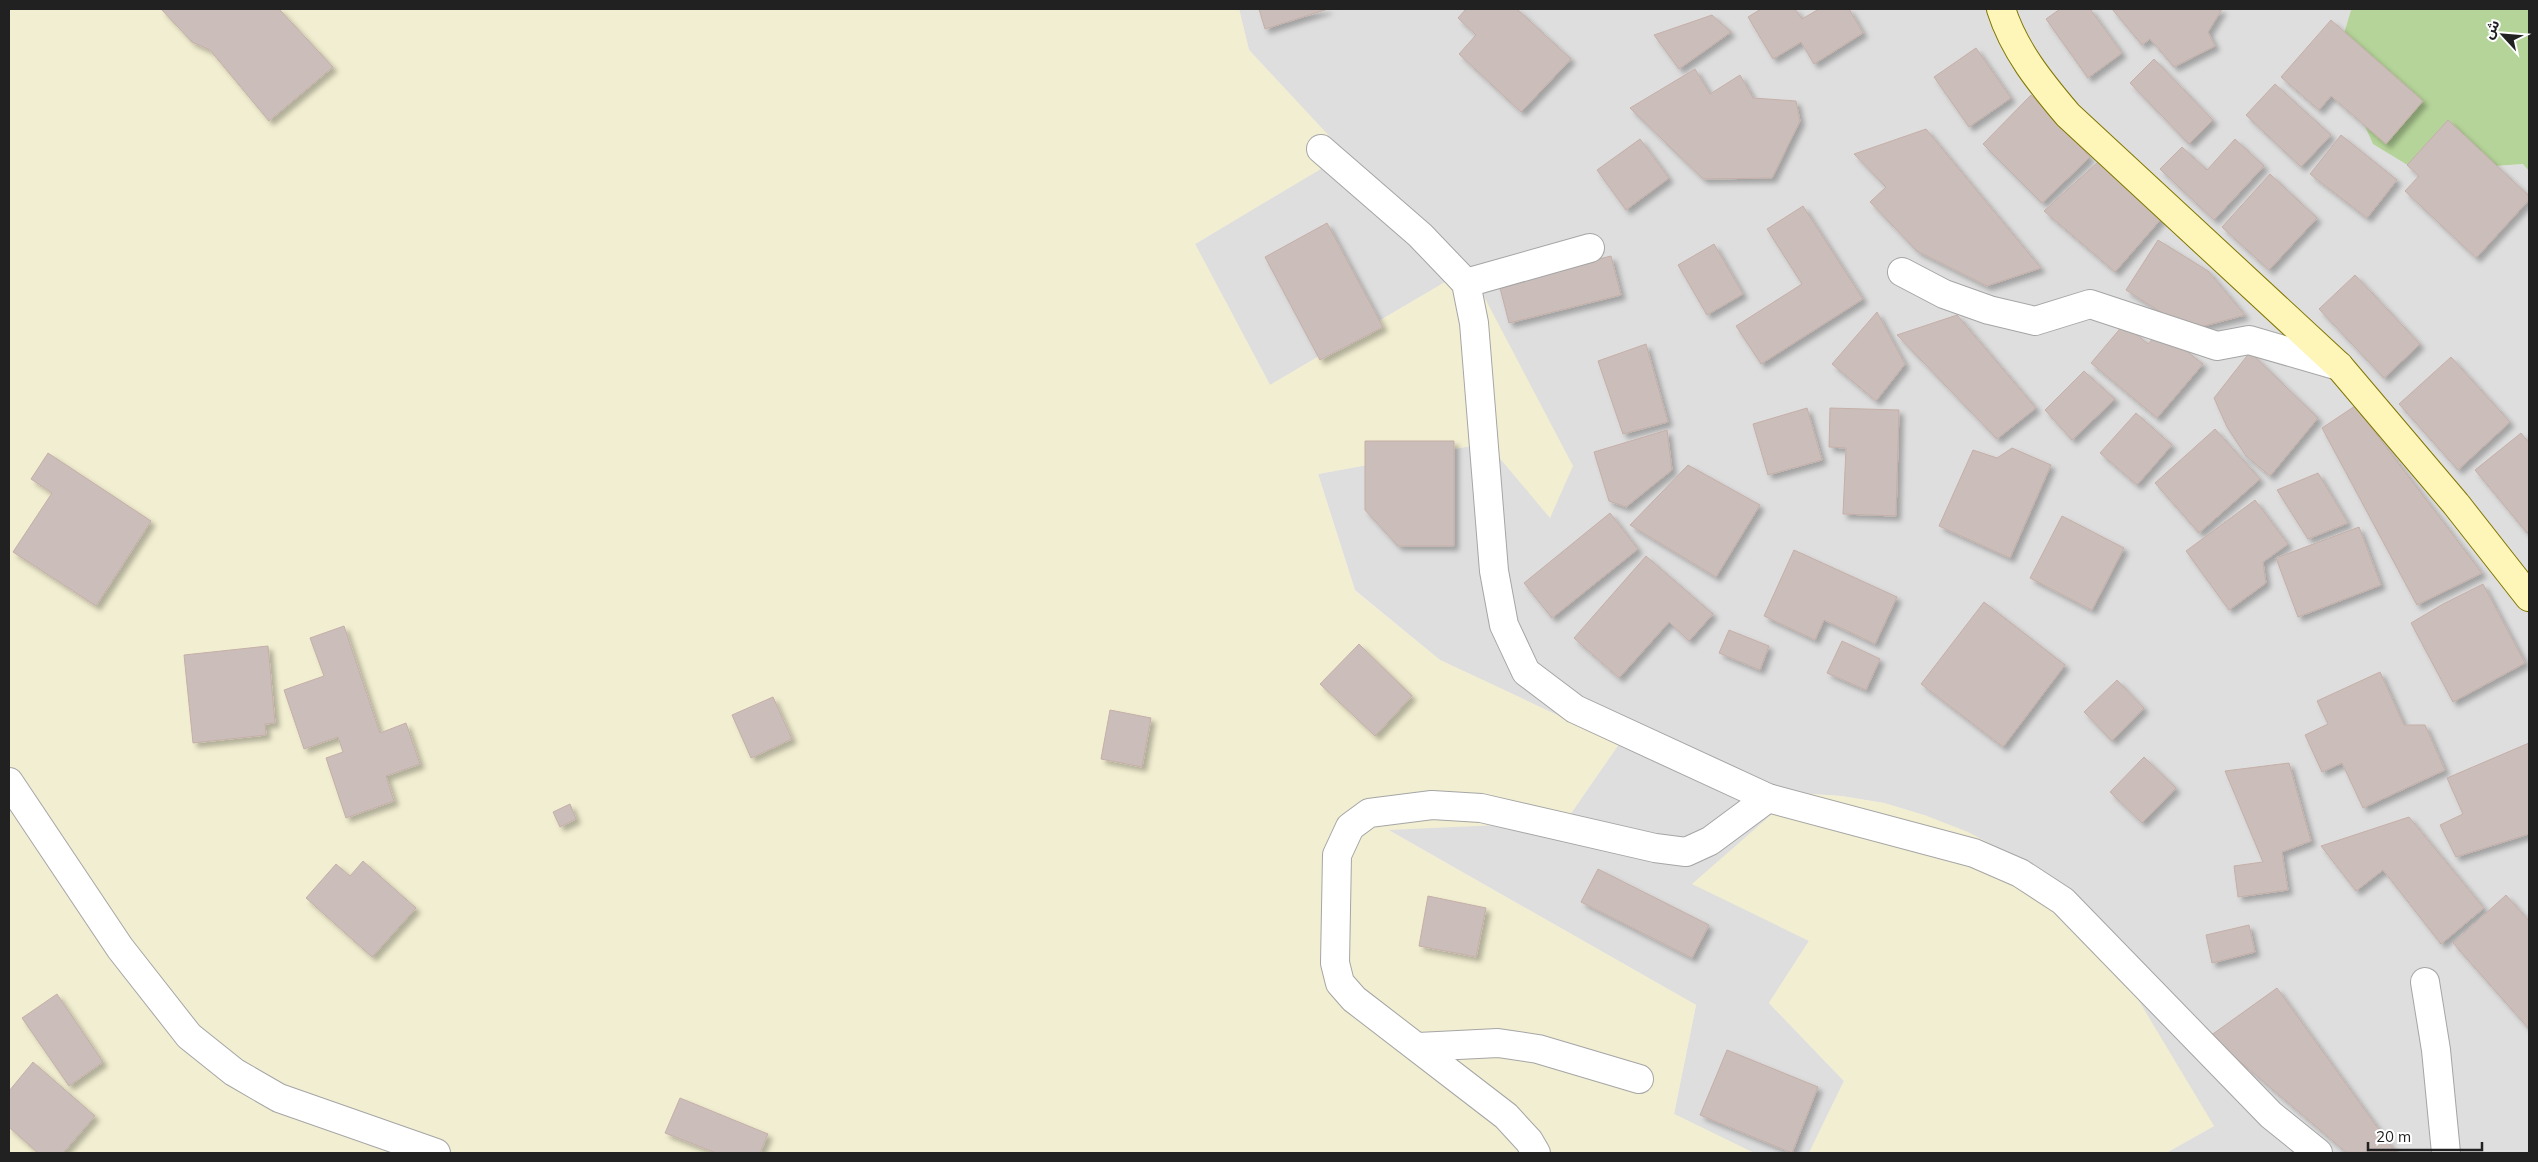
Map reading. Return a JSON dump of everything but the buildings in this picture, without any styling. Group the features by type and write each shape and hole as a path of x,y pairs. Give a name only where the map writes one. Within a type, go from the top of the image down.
{"main road":[{"path":"2001,9 2007,27 2033,74 2068,115 2339,366 2456,504 2529,598"}],"street":[{"path":"1321,149 1420,235 1466,283 1474,323 1494,571 1504,625 1526,672 1575,709 1768,798 1974,853 2020,872 2063,901 2271,1115 2318,1153"},
{"path":"1466,283 1590,248"},
{"path":"1902,272 1944,294 1980,307 2035,321 2090,304 2217,346 2249,340 2339,366"},
{"path":"9,782 120,948 189,1036 234,1072 279,1098 436,1153"},
{"path":"1536,1153 1529,1141 1506,1116 1354,999 1340,983 1335,963 1337,855 1350,827 1369,813 1432,805 1480,808 1655,848 1686,852 1710,841 1768,798"},
{"path":"2425,982 2436,1050 2446,1153"},
{"path":"1418,1047 1498,1043 1538,1049 1639,1079"}],"shaded area":[{"path":"9,9 1239,9 1249,50 1346,154 1195,244 1270,385 1469,268 1573,466 1550,518 1487,443 1318,474 1355,591 1440,660 1619,744 1565,822 1388,830 1696,1005 1674,1114 1754,1153 9,1153"},
{"path":"1239,9 2353,9 2351,10 2336,60 2455,169 2524,164 2529,171 2529,1153 2166,1153 2214,1126 1927,816 1884,803 1841,796 1796,793 1809,941 1769,1003 1844,1081 1809,1153 1754,1153 1674,1114 1696,1005 1387,829 1565,822 1619,744 1440,660 1355,590 1318,474 1487,443 1551,518 1469,268 1270,385 1195,244 1345,154 1249,50"},
{"path":"1796,793 1841,796 1884,803 1927,816 1968,832 2002,850 2034,871 2091,921 2214,1126 2166,1153 1809,1153 1844,1081 1769,1003 1809,941 1692,884"}],"green space":[{"path":"2529,9 2529,171 2523,164 2455,169 2429,178 2373,144 2336,60 2351,10"}]}
